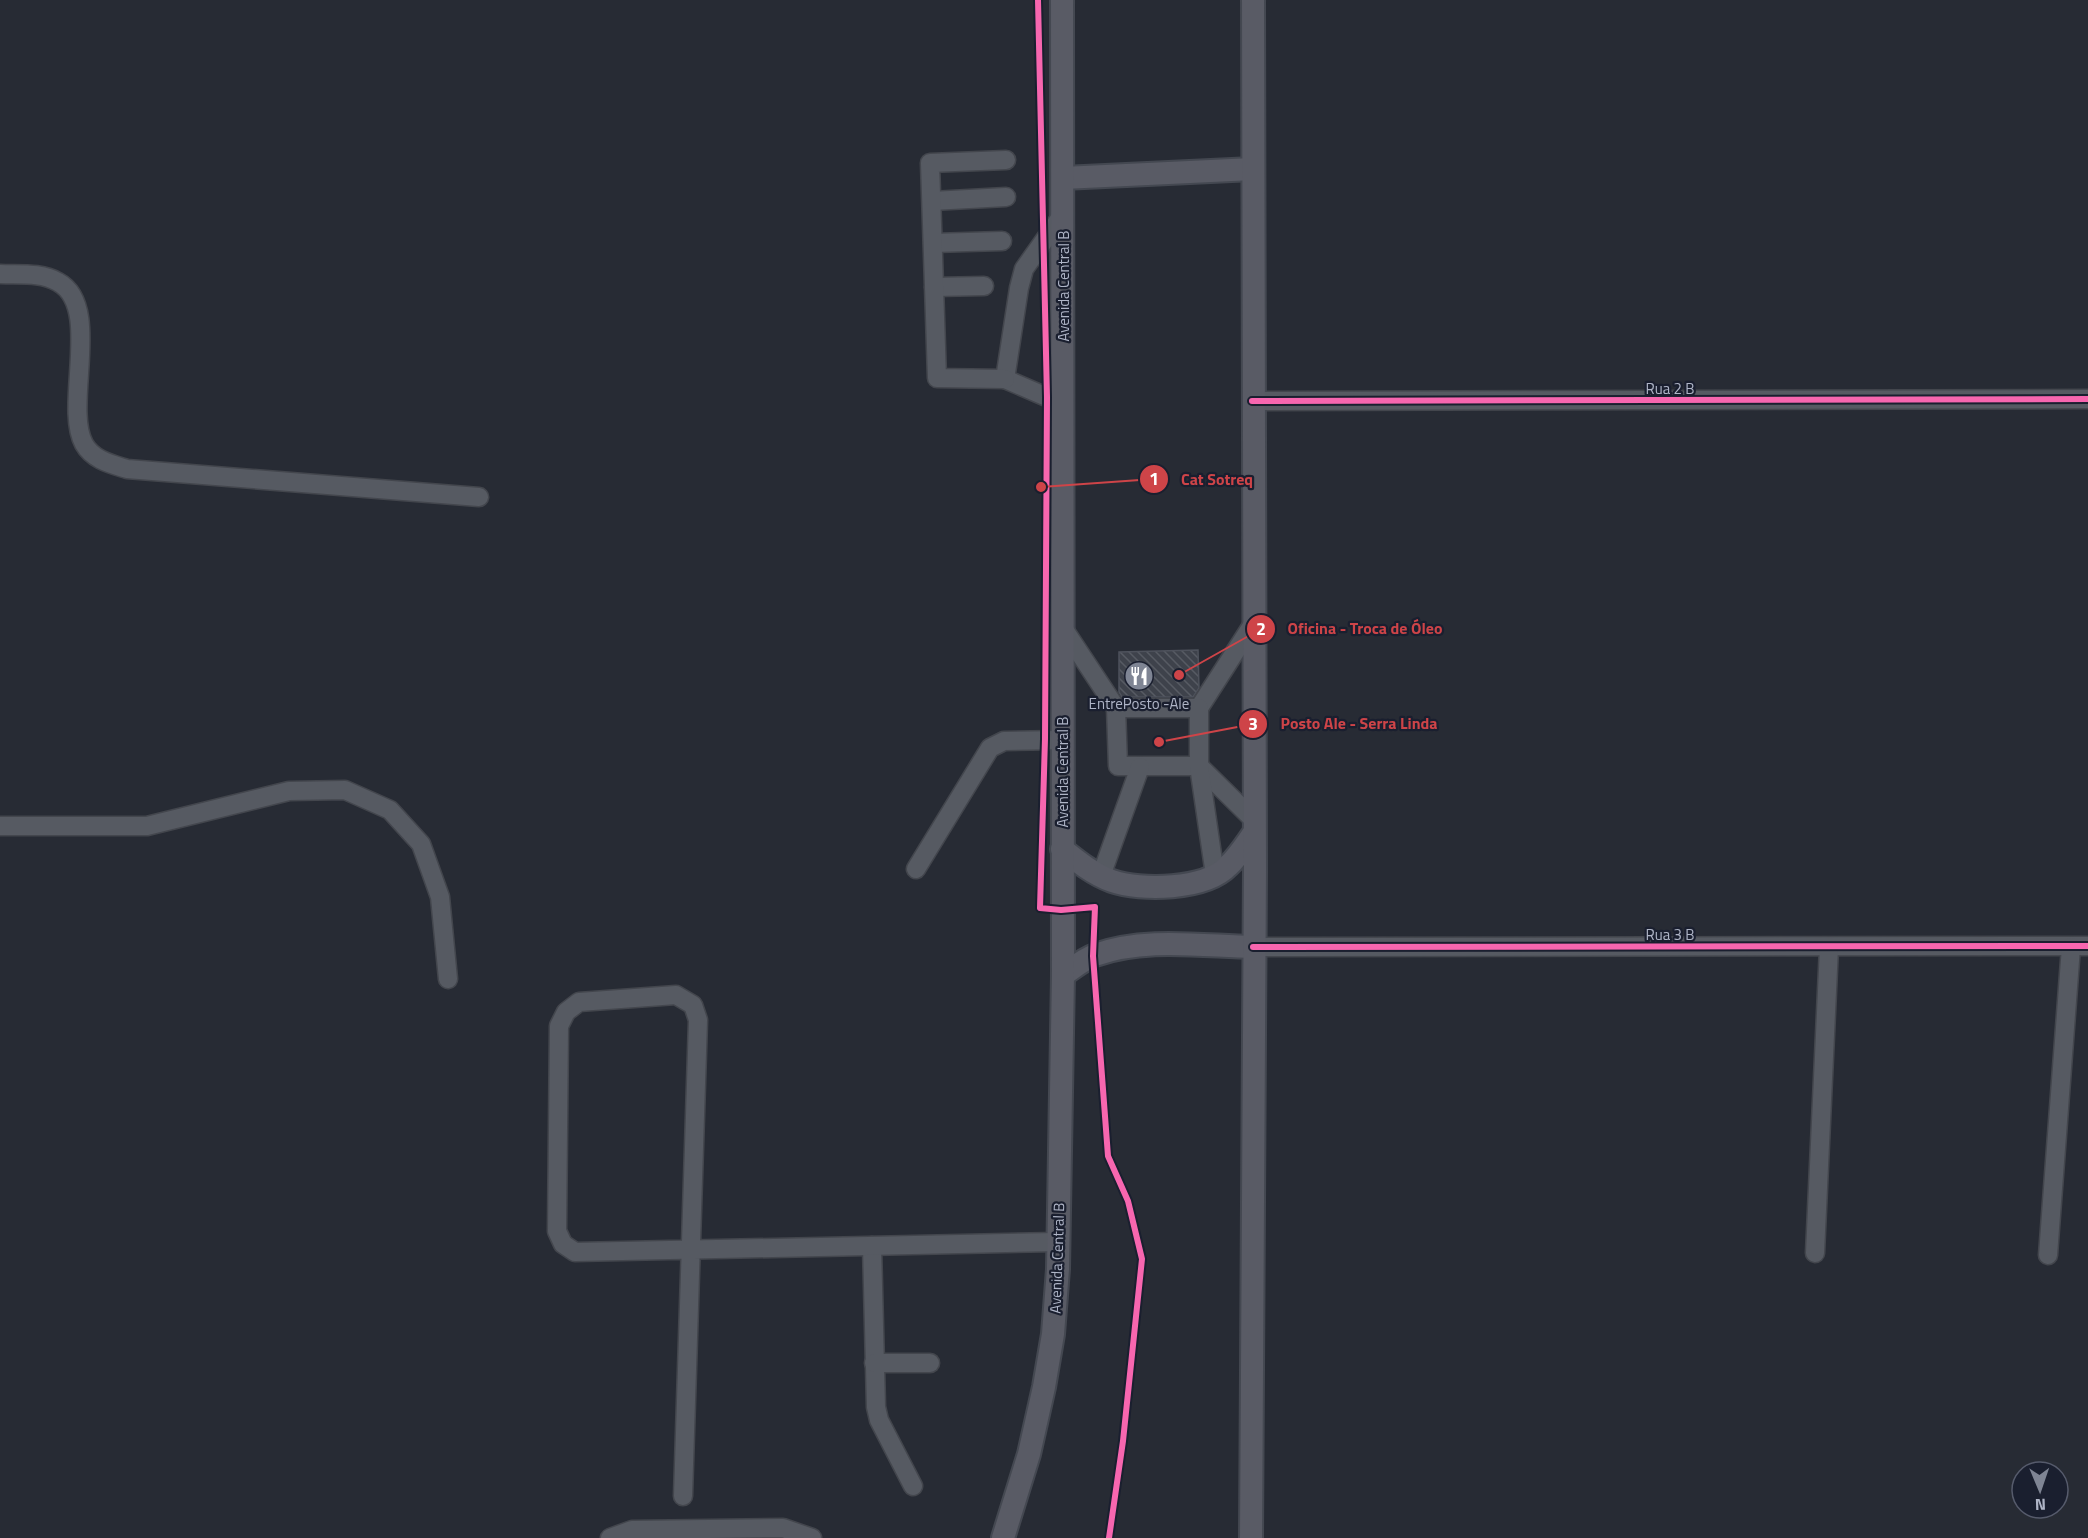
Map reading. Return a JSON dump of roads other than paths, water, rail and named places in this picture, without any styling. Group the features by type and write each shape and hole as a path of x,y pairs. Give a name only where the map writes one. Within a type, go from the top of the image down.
{"main road":[{"name":"Avenida Central B","path":"1003,1538 1029,1454 1050,1359 1056,1308 1063,975 1062,0"},
{"path":"1251,1538 1254,827 1252,0"},
{"path":"1063,178 1253,169"},
{"path":"1062,849 1101,876 1138,886 1181,885 1199,882 1228,868 1254,827"},
{"path":"1063,975 1093,956 1123,947 1149,944 1253,947"}],"street":[{"path":"1006,160 930,163 937,378 1005,379 1064,404"},
{"path":"932,201 1006,197"},
{"path":"1005,379 1018,288 1024,269 1063,214"},
{"path":"933,243 1002,241"},
{"path":"0,274 41,275 60,282 72,297 79,319 79,424 84,444 100,460 127,469 479,497"},
{"path":"934,287 984,286"},
{"name":"Rua 2 B","path":"1252,401 2088,399"},
{"path":"1215,875 1199,766 1199,708 1253,624"},
{"path":"1063,628 1116,708 1116,761 1118,766 1124,768 1199,766 1254,827"},
{"path":"1116,708 1199,708"},
{"path":"916,869 990,748 1004,741 1062,740"},
{"path":"1101,876 1140,767"},
{"path":"0,826 147,826 289,790 345,790 390,810 421,844 440,897 448,979"},
{"path":"2048,1255 2079,946"},
{"name":"Rua 3 B","path":"1253,947 2079,946"},
{"path":"1815,1253 1829,947"},
{"path":"683,1496 688,1249 698,1020 693,1005 676,995 579,1002 566,1012 558,1026 557,1231 563,1244 575,1251 688,1249 872,1246 1058,1242"},
{"path":"872,1246 874,1363 879,1420 913,1486"},
{"path":"874,1363 930,1363"},
{"path":"610,1538 632,1530 783,1528 812,1538"}],"place":[{"name":"Cat Sotreq","path":"1041,487"},
{"name":"Oficina - Troca de Óleo","path":"1179,675"},
{"name":"EntrePosto -Ale","path":"1139,676"},
{"name":"Posto Ale - Serra Linda","path":"1159,742"}]}
